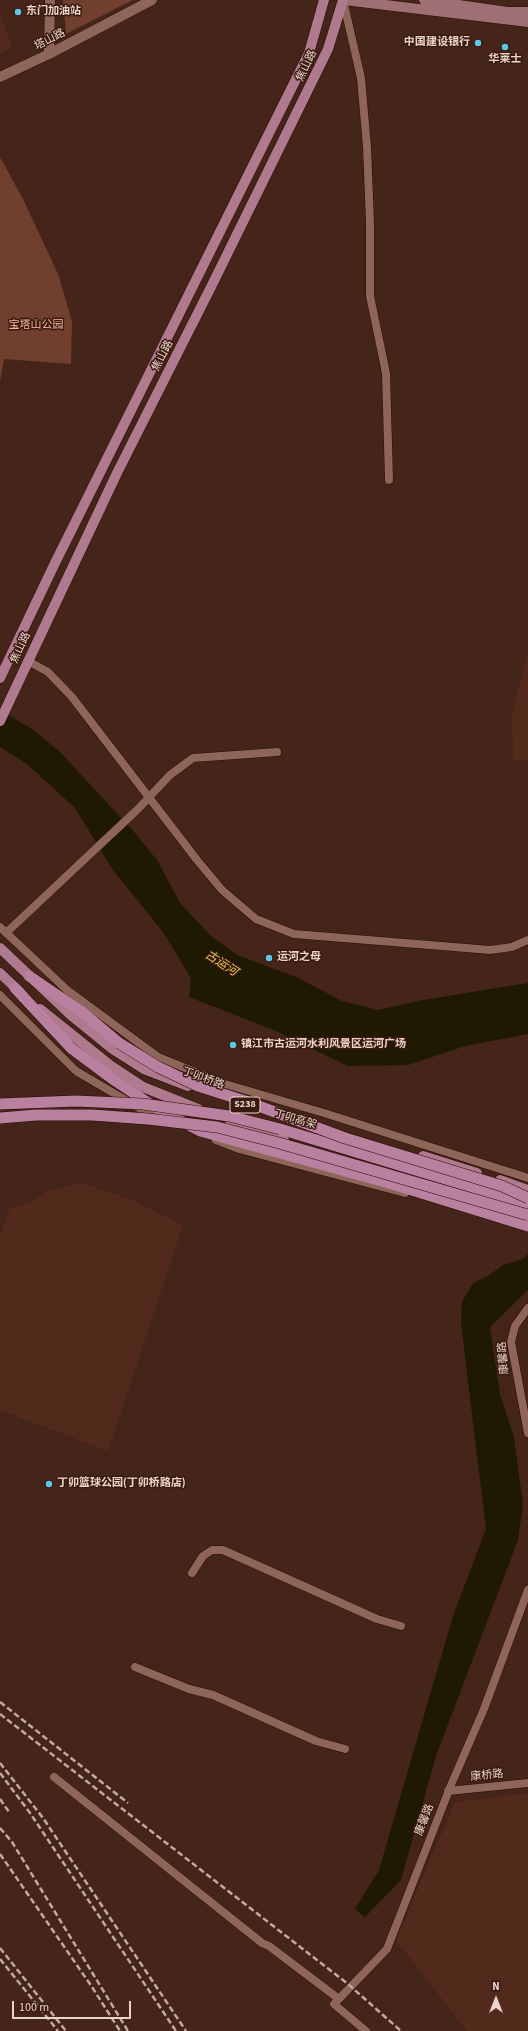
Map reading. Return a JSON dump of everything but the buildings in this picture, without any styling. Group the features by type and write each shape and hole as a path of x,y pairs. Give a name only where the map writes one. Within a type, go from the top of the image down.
{"highway":[{"path":"29,976 82,1012 119,1043 158,1067 198,1086 246,1101 345,1138 502,1186 528,1198"},
{"path":"15,988 71,1048 114,1080 153,1106 200,1130 389,1183 528,1226"},
{"name":"丁卯高架","path":"0,1104 76,1101 144,1104 229,1116 280,1129 528,1204"},
{"path":"0,1118 66,1115 148,1119 217,1127 279,1143 528,1215"}],"main road":[{"name":"焦山路","path":"0,678 309,53 324,0"},
{"name":"焦山路","path":"0,721 117,473 224,262 325,56 343,0"},
{"path":"343,0 528,22"},
{"path":"424,0 508,12 528,12"},
{"name":"丁卯桥路","path":"0,948 73,1017 111,1048 144,1069 212,1096 454,1165 528,1190"},
{"name":"S238","path":"0,973 15,988 105,1062 144,1087 220,1117 528,1223"}],"street":[{"path":"49,54 50,0"},
{"name":"塔山路","path":"0,77 49,54 152,0"},
{"path":"343,0 361,78 367,147 370,222 370,296 386,373 389,480"},
{"path":"28,661 48,672 72,697 222,890 256,919 294,934 490,950 512,947 528,940"},
{"path":"277,752 193,758 170,775 93,852 3,930 67,990 158,1057 225,1084 324,1113 528,1178"},
{"path":"0,995 76,1071 161,1121 239,1149 404,1193 528,1231"},
{"name":"康馨路","path":"528,1308 515,1326 511,1342 528,1433"},
{"path":"192,1573 203,1556 212,1550 223,1550 377,1619 401,1626"},
{"name":"康馨路","path":"339,1999 387,1949 448,1791 484,1709 528,1590"},
{"path":"135,1668 189,1688 213,1695 316,1741 345,1750"},
{"path":"54,1777 262,1943 269,1946 339,1999 334,2004 366,2031"},
{"name":"康桥路","path":"448,1791 528,1783"}],"shaded area":[{"path":"0,13 12,47 0,54"},
{"path":"528,651 528,761 513,760 512,712"},
{"path":"82,1183 132,1200 183,1225 108,1451 0,1410 0,1234 10,1208 30,1203 48,1191"},
{"path":"528,1793 528,2031 467,2031 396,1940 455,1802"}],"green space":[{"path":"63,0 133,0 66,34"},
{"name":"宝塔山公园","path":"0,157 23,199 58,274 72,321 71,364 4,359 0,381"}],"water":[{"name":"古运河","path":"0,710 32,729 60,752 135,833 157,860 180,903 210,935 237,955 296,977 342,1001 378,1010 423,1000 528,983 528,1034 465,1046 408,1065 348,1066 276,1031 189,997 191,978 163,932 113,870 75,808 27,764 0,747"},
{"path":"528,1254 528,1290 490,1327 500,1394 514,1437 523,1505 518,1540 436,1756 401,1880 365,1917 355,1909 379,1870 453,1616 486,1529 461,1324 462,1302 473,1283 488,1276 503,1265 523,1259"}],"railway":[{"path":"0,1702 128,1803"},
{"path":"0,1714 348,1984 401,2031"},
{"path":"0,1763 43,1818 186,2031"},
{"path":"0,1773 30,1813 176,2031"},
{"path":"0,1799 9,1812"},
{"path":"0,1828 12,1842 128,2031"},
{"path":"0,1854 92,1987 120,2031"},
{"path":"0,1948 66,2031"},
{"path":"0,1959 58,2031"}],"place":[{"name":"东门加油站","path":"18,12"},
{"name":"中国建设银行","path":"478,43"},
{"name":"华莱士","path":"505,47"},
{"name":"运河之母","path":"269,958"},
{"name":"镇江市古运河水利风景区运河广场","path":"233,1045"},
{"name":"丁卯篮球公园(丁卯桥路店)","path":"49,1484"}]}
